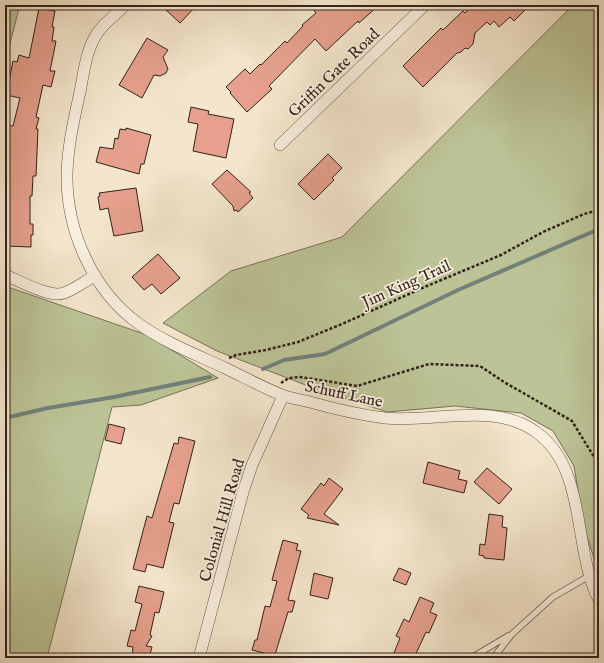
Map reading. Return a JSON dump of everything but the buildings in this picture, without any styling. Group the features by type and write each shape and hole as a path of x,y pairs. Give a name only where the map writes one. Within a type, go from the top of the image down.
{"street":[{"name":"Schuff Lane","path":"125,5 98,32 90,50 70,141 68,159 67,180 73,224 95,276 109,295 139,324 222,367 280,394 337,410 387,418 407,419 460,415 481,416 514,421 536,432 553,448 565,469 574,501 589,576 599,600"},
{"name":"Griffin Gate Road","path":"280,145 425,5"},
{"path":"5,275 50,294 65,293 95,276"},
{"name":"Colonial Hill Road","path":"199,658 243,492 280,394"}],"lane":[{"path":"493,658 512,634 553,597 589,576"},
{"path":"471,658 512,634"}],"path":[{"name":"Jim King Trail","path":"222,367 226,359 236,355 266,350 298,342 342,324 501,255 543,232 584,214 599,210"},
{"path":"280,394 279,385 289,378 300,377 357,386 429,364 480,366 504,382 572,421 599,465"}],"green space":[{"path":"5,5 20,5 5,62"},
{"path":"573,5 599,5 599,574 584,527 574,466 553,431 521,413 455,406 387,412 316,389 217,351 163,323 231,271 342,237"},
{"path":"5,286 147,335 218,378 141,405 112,407 47,658 5,658"}],"waterway":[{"path":"263,369 284,360 325,354 458,290 599,229"},
{"path":"5,418 48,408 114,397 210,377"}]}
